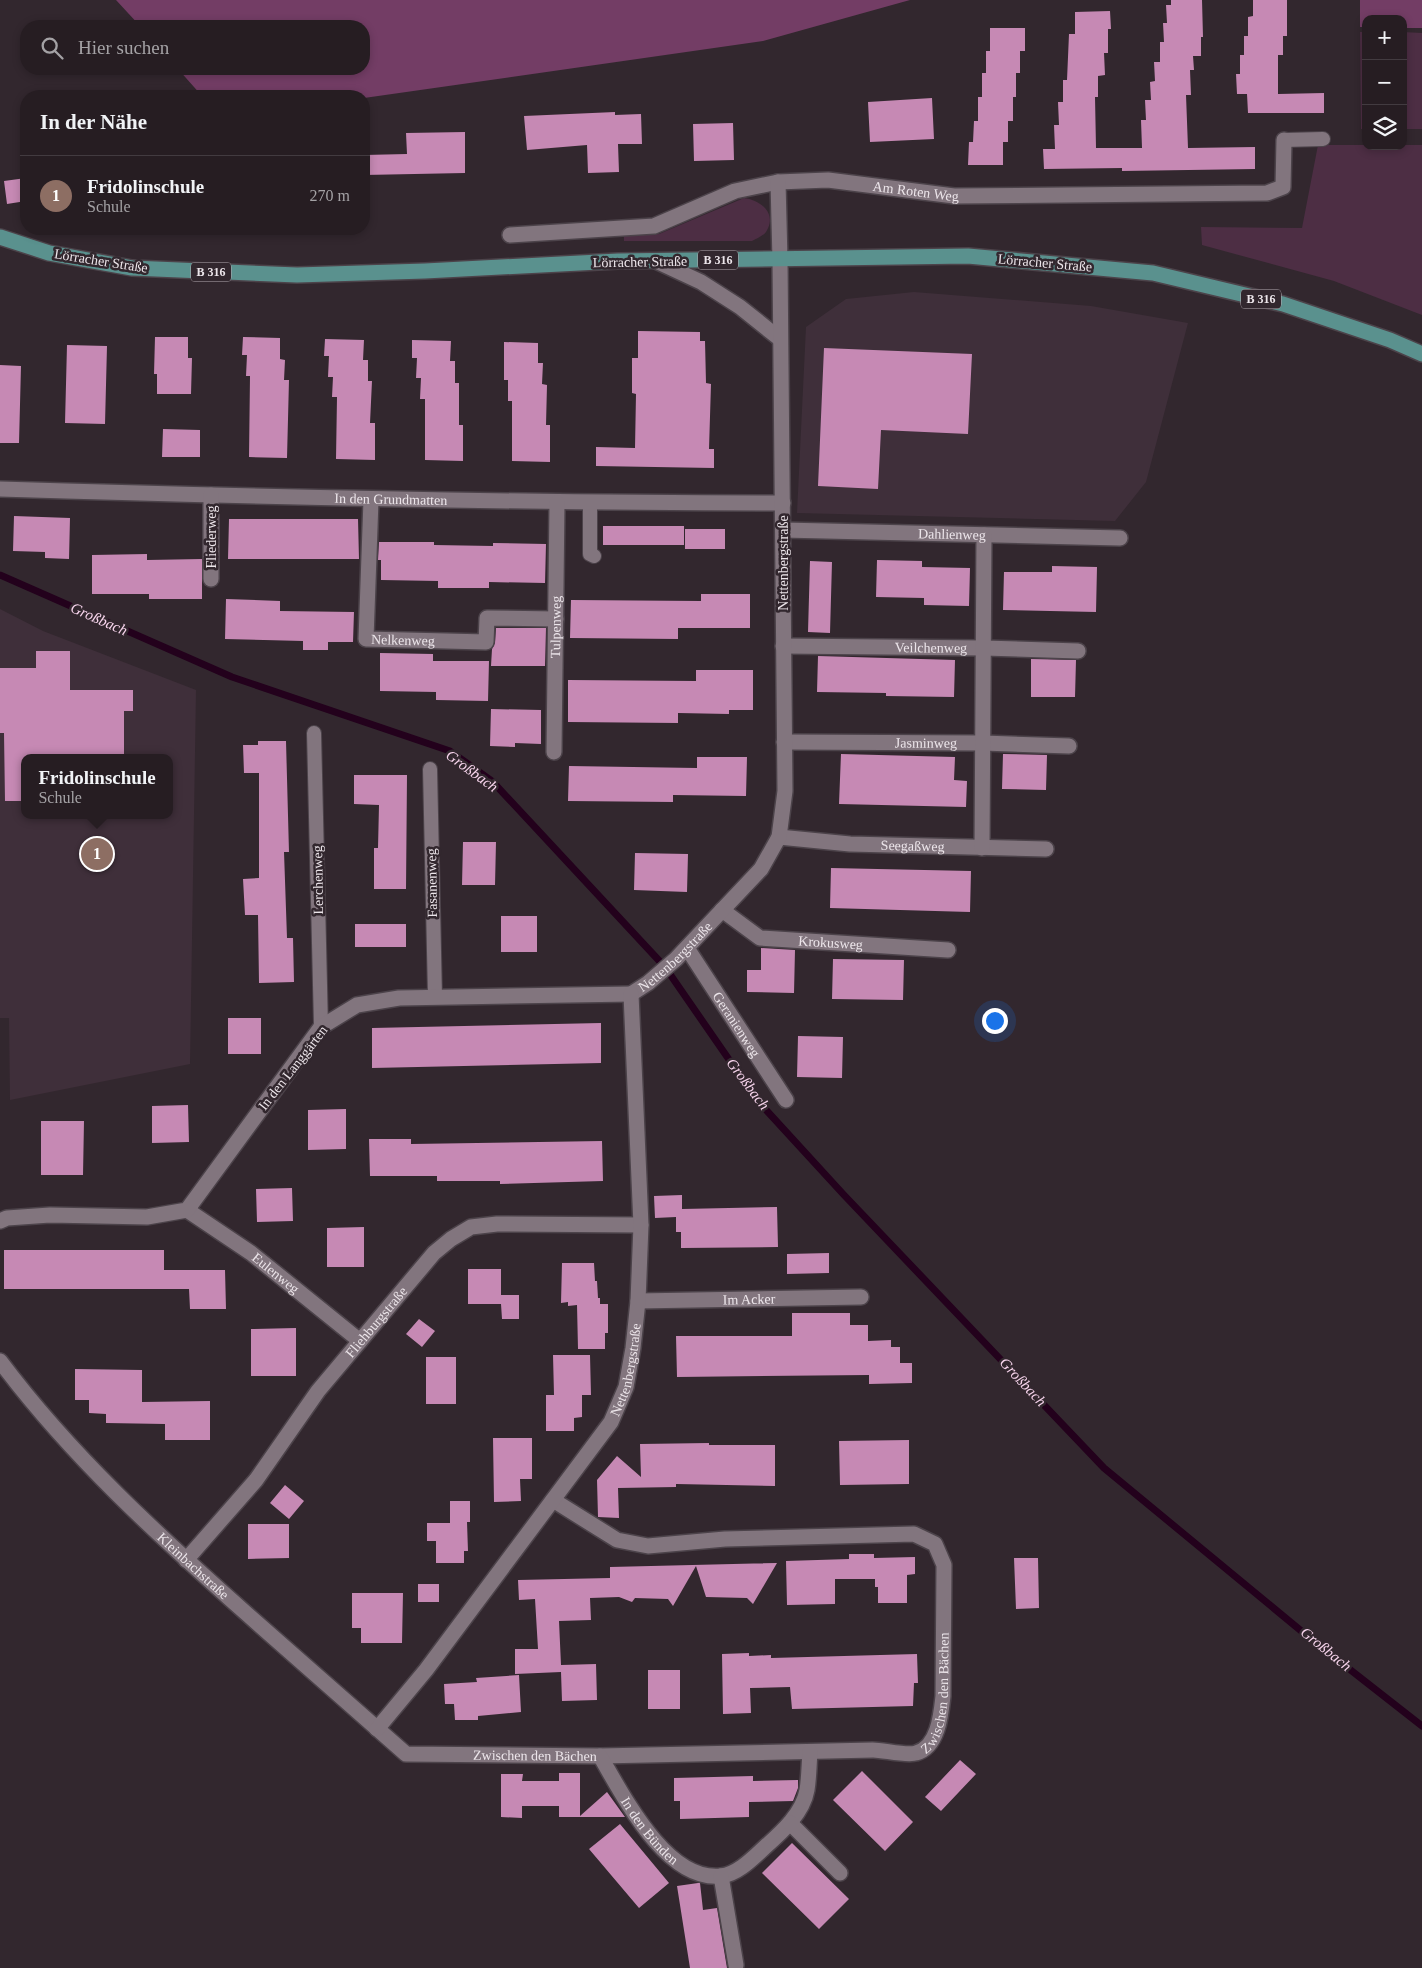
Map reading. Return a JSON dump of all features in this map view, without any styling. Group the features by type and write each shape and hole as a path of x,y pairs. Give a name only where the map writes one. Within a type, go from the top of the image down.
{"main road":[{"name":"Lörracher Straße","path":"0,237 49,253 132,268 297,275 425,272 618,261 968,256 1153,273 1283,304 1390,340 1422,354"}],"street":[{"name":"Am Roten Weg","path":"510,234 654,226 735,191 778,182 828,180 954,196 1267,193 1283,187 1284,140"},
{"name":"Nettenbergstraße","path":"377,1729 426,1670 611,1422 626,1388 638,1301 641,1225 631,994 648,983 687,948 761,869 779,838 785,791 778,182"},
{"path":"656,261 700,282 740,307 780,338"},
{"name":"In den Grundmatten","path":"0,489 371,500 557,503 782,503"},
{"name":"Fliederweg","path":"211,496 211,579"},
{"name":"Nelkenweg","path":"371,500 366,639 486,642 487,618 556,619"},
{"name":"Tulpenweg","path":"554,752 557,503"},
{"name":"Dahlienweg","path":"783,530 1120,538"},
{"path":"982,848 984,535"},
{"name":"Veilchenweg","path":"783,646 1078,651"},
{"name":"Jasminweg","path":"784,742 983,743 1069,746"},
{"name":"Seegaßweg","path":"779,838 850,844 1046,848"},
{"name":"Krokusweg","path":"722,910 760,938 948,950"},
{"name":"Geranienweg","path":"687,948 786,1100"},
{"name":"In den Langgärten","path":"187,1210 321,1027 357,1005 399,998 631,994"},
{"path":"0,1221 7,1218 50,1214 147,1217 187,1210"},
{"name":"Eulenweg","path":"187,1210 251,1253 360,1341"},
{"name":"Fliehburgstraße","path":"186,1560 256,1480 318,1391 434,1253 451,1238 471,1228 497,1224 641,1225"},
{"name":"Im Acker","path":"638,1301 861,1297"},
{"name":"Kleinbachstraße","path":"0,1361 26,1395 98,1477 186,1560 406,1754"},
{"name":"Zwischen den Bächen","path":"406,1754 600,1756 873,1750 915,1754 927,1747 936,1733 943,1696 944,1564 935,1544 914,1534 725,1539 648,1546 617,1540 553,1500"},
{"path":"736,1965 721,1876 733,1872 748,1862 796,1817 807,1792 810,1752"},
{"name":"In den Bünden","path":"600,1756 634,1814 674,1859 692,1871 706,1875 721,1876"},
{"path":"790,1823 840,1874"}],"lane":[{"path":"1284,140 1323,138"},
{"path":"590,503 590,554 594,556"},
{"name":"Lerchenweg","path":"314,733 321,1027"},
{"name":"Fasanenweg","path":"430,769 434,997"}],"shaded area":[{"path":"116,0 910,0 763,41 370,97 370,90 197,90 183,75 370,75 370,20 134,20"},
{"path":"1360,0 1422,0 1422,28 1407,28 1407,15 1362,15 1362,27 1360,27"},
{"path":"1360,32 1362,32 1362,129"},
{"path":"1407,32 1422,33 1422,129 1407,129"},
{"path":"1318,145 1362,145 1362,150 1407,150 1407,145 1422,145 1422,315 1334,281 1202,245 1201,227 1302,228"},
{"path":"744,198 756,201 769,213 770,219 766,232 752,241 624,241 624,236 659,234"},
{"path":"914,292 1091,306 1188,323 1146,482 1115,521 797,513 806,327 846,299"},
{"path":"0,609 43,631 196,690 190,1064 10,1100 9,1018 0,1018"}],"building":[{"path":"1171,0 1202,0 1203,37 1201,37 1201,56 1193,56 1194,70 1190,70 1191,95 1186,95 1188,148 1255,147 1255,169 1122,171 1122,168 1044,169 1043,149 1055,149 1054,125 1059,125 1058,102 1063,102 1063,80 1067,80 1069,34 1075,34 1075,12 1110,11 1111,29 1108,29 1108,53 1104,53 1105,75 1098,76 1098,97 1095,97 1096,148 1142,148 1141,120 1146,120 1145,100 1151,100 1150,82 1155,81 1154,62 1160,62 1160,42 1164,42 1163,23 1167,23 1166,5 1171,5"},
{"path":"1253,0 1287,0 1287,36 1283,36 1283,55 1278,55 1278,94 1324,93 1324,113 1248,113 1247,94 1237,94 1236,74 1240,74 1240,55 1244,55 1244,36 1248,36 1248,17 1253,16"},
{"path":"990,28 1025,28 1025,51 1020,51 1020,73 1016,73 1016,97 1013,97 1013,121 1008,121 1008,142 1003,142 1003,165 968,165 969,142 973,142 974,121 978,121 978,97 982,97 982,73 986,73 986,51 990,51"},
{"path":"932,98 934,139 870,142 868,102"},
{"path":"615,112 615,115 641,114 642,144 618,144 619,172 588,173 587,145 527,150 524,116"},
{"path":"733,123 734,160 694,161 693,124"},
{"path":"465,132 465,173 370,175 370,155 407,154 406,133"},
{"path":"20,179 20,202 7,204 4,181"},
{"path":"638,331 700,332 700,341 705,341 706,383 711,384 709,449 714,449 714,468 596,466 596,447 635,448 636,394 632,393 632,358 638,358"},
{"path":"155,337 188,337 188,358 192,358 191,394 157,394 157,374 154,374"},
{"path":"243,337 280,338 280,359 285,360 284,380 289,380 287,458 249,457 250,376 246,376 247,355 242,355"},
{"path":"325,339 364,340 363,360 368,360 368,381 372,381 370,423 375,423 375,460 336,459 337,397 332,397 333,377 328,377 329,356 324,356"},
{"path":"412,340 451,341 450,361 455,361 455,383 459,383 459,425 463,425 463,461 425,460 425,399 420,399 421,378 416,378 417,358 412,358"},
{"path":"504,342 538,343 538,363 543,363 542,384 547,385 546,425 550,425 550,462 512,461 512,401 508,401 508,380 504,380"},
{"path":"67,345 107,346 105,424 65,423"},
{"path":"824,348 972,354 968,434 881,430 878,489 818,486"},
{"path":"0,365 21,366 19,443 0,443"},
{"path":"163,429 200,430 200,457 162,457"},
{"path":"14,516 70,518 69,559 45,558 45,552 13,551"},
{"path":"229,519 358,519 359,559 228,559"},
{"path":"603,526 684,526 684,545 603,545"},
{"path":"685,529 725,529 725,549 685,549"},
{"path":"379,542 434,542 434,545 493,546 493,543 546,544 545,583 489,582 489,588 438,588 438,581 381,580 381,560 378,560"},
{"path":"147,554 147,560 202,559 202,599 149,599 149,594 92,594 92,555"},
{"path":"877,560 922,561 922,567 970,568 969,606 924,605 924,598 876,597"},
{"path":"810,561 832,562 830,633 808,632"},
{"path":"1052,566 1097,567 1096,612 1003,610 1004,572 1052,572"},
{"path":"701,594 750,594 750,628 678,628 678,639 570,638 571,600 701,601"},
{"path":"226,599 280,601 280,611 354,612 353,642 328,642 328,650 303,650 303,641 225,639"},
{"path":"496,628 546,628 545,666 491,666"},
{"path":"36,651 70,651 70,690 133,690 133,711 124,711 124,754 21,754 21,801 5,801 4,733 0,733 0,668 36,668"},
{"path":"380,653 433,654 433,661 489,661 488,701 436,700 436,692 380,691"},
{"path":"818,656 955,660 954,697 886,696 886,693 817,692"},
{"path":"1031,659 1076,660 1075,697 1031,697"},
{"path":"696,670 753,670 753,710 729,710 729,714 678,713 678,723 568,722 568,680 696,681"},
{"path":"491,709 541,710 541,744 515,743 515,747 490,746"},
{"path":"258,741 286,741 289,852 284,852 287,938 293,938 294,982 259,983 258,915 245,915 243,879 259,878 259,773 244,773 243,745 258,745"},
{"path":"841,754 955,757 954,780 967,781 966,807 839,804"},
{"path":"1003,754 1047,755 1046,790 1002,789"},
{"path":"697,757 747,757 746,796 673,795 673,802 568,801 569,766 697,768"},
{"path":"354,775 407,775 406,889 374,889 374,848 378,848 379,805 354,804"},
{"path":"463,842 496,842 495,885 462,885"},
{"path":"635,853 688,854 687,892 634,890"},
{"path":"831,868 971,871 970,912 830,908"},
{"path":"501,916 537,916 537,952 501,952"},
{"path":"355,924 406,924 406,947 355,947"},
{"path":"761,948 795,950 794,993 747,992 747,970 761,970"},
{"path":"833,959 904,960 903,1000 832,999"},
{"path":"228,1018 261,1018 261,1054 228,1054"},
{"path":"601,1023 601,1063 372,1068 372,1028"},
{"path":"798,1036 843,1037 842,1078 797,1077"},
{"path":"188,1105 189,1142 152,1143 152,1106"},
{"path":"346,1109 346,1149 308,1150 308,1110"},
{"path":"41,1121 84,1121 83,1175 41,1175"},
{"path":"369,1139 411,1139 411,1144 602,1141 603,1181 500,1184 500,1181 437,1181 437,1176 370,1176"},
{"path":"292,1188 293,1221 257,1222 256,1189"},
{"path":"682,1195 682,1209 777,1207 778,1247 681,1248 681,1232 676,1232 676,1217 655,1218 654,1196"},
{"path":"364,1227 364,1267 327,1267 327,1228"},
{"path":"4,1250 164,1250 164,1270 225,1270 226,1309 190,1309 189,1289 4,1289"},
{"path":"829,1253 829,1273 787,1274 787,1254"},
{"path":"562,1263 594,1263 595,1281 597,1281 600,1304 608,1304 608,1333 605,1333 605,1349 578,1349 577,1305 568,1306 568,1302 561,1303"},
{"path":"468,1269 501,1269 501,1295 519,1295 519,1319 502,1319 501,1304 468,1304"},
{"path":"792,1313 850,1313 850,1325 868,1325 868,1341 891,1340 891,1347 900,1347 900,1363 912,1363 912,1383 869,1384 869,1375 677,1377 676,1336 792,1336"},
{"path":"419,1319 435,1331 422,1347 406,1334"},
{"path":"296,1328 296,1376 251,1376 251,1329"},
{"path":"553,1355 590,1355 591,1395 582,1395 582,1417 574,1418 574,1431 546,1431 546,1395 554,1395"},
{"path":"426,1357 456,1357 456,1404 426,1404"},
{"path":"75,1369 142,1370 142,1402 210,1401 210,1440 165,1440 165,1424 106,1423 106,1414 89,1413 89,1400 75,1400"},
{"path":"493,1438 532,1438 532,1479 520,1479 521,1501 494,1502"},
{"path":"909,1440 909,1484 840,1485 839,1441"},
{"path":"709,1443 709,1445 775,1445 775,1486 676,1484 676,1487 618,1488 619,1518 598,1517 597,1480 617,1456 641,1477 640,1444"},
{"path":"285,1485 304,1501 289,1519 270,1503"},
{"path":"450,1501 470,1501 470,1522 467,1522 468,1551 464,1551 464,1563 436,1563 436,1541 427,1541 427,1523 450,1523"},
{"path":"248,1524 289,1524 289,1558 248,1559"},
{"path":"849,1554 874,1554 874,1558 915,1557 915,1574 907,1575 907,1603 878,1603 878,1587 875,1587 875,1579 835,1579 835,1604 787,1605 786,1561 849,1559"},
{"path":"1014,1558 1038,1558 1039,1608 1016,1609"},
{"path":"777,1563 753,1604 747,1598 706,1597 696,1566 673,1606 668,1599 635,1598 632,1602 619,1597 590,1598 591,1620 559,1621 561,1665 596,1664 597,1700 562,1701 561,1672 515,1674 515,1649 538,1649 535,1599 519,1600 518,1580 610,1578 610,1567"},
{"path":"418,1584 439,1584 439,1602 418,1602"},
{"path":"352,1593 403,1593 402,1643 361,1643 361,1628 352,1628"},
{"path":"749,1653 749,1656 771,1655 771,1658 917,1654 918,1683 914,1683 913,1706 792,1709 790,1687 750,1688 751,1713 723,1714 722,1654"},
{"path":"648,1670 680,1670 680,1709 648,1709"},
{"path":"519,1675 521,1712 478,1716 478,1720 455,1720 454,1704 445,1704 444,1684 477,1682 476,1678"},
{"path":"960,1760 976,1774 941,1811 925,1797"},
{"path":"862,1771 913,1822 885,1851 833,1800"},
{"path":"559,1773 580,1773 580,1816 607,1792 625,1817 559,1817 559,1806 522,1806 522,1818 501,1817 501,1774 523,1774 522,1781 559,1781"},
{"path":"753,1776 753,1781 798,1780 798,1788 793,1801 749,1802 749,1817 680,1819 680,1801 674,1801 674,1778"},
{"path":"620,1824 669,1883 639,1908 589,1849"},
{"path":"792,1843 849,1899 819,1929 762,1873"},
{"path":"700,1883 703,1910 717,1908 727,1968 690,1968 677,1886"}],"waterway":[{"name":"Großbach","path":"0,575 232,677 450,751 492,781 665,967 757,1100 844,1195 1104,1468 1311,1639 1422,1726"}],"place":[{"name":"Fridolinschule","path":"97,854"}]}
